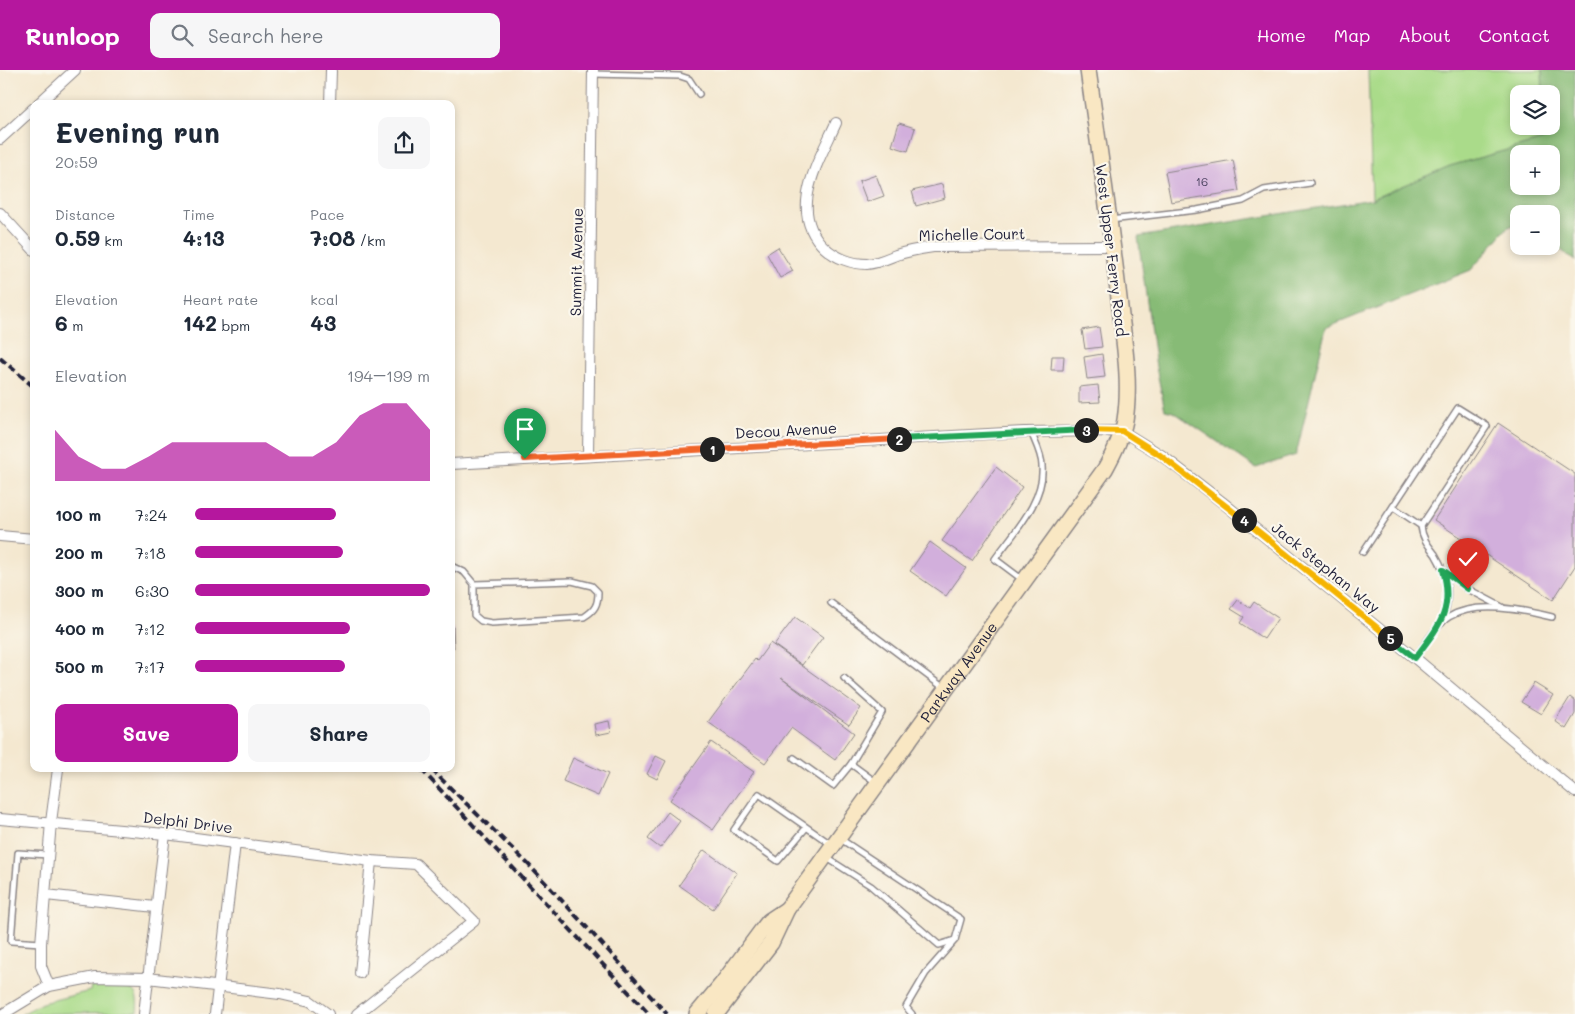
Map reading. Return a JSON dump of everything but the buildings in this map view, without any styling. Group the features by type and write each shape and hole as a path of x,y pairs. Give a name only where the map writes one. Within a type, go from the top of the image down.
{"main road":[{"name":"West Upper Ferry Road","path":"1088,70 1113,246 1127,398 1122,431"},
{"name":"Parkway Avenue","path":"716,1014 771,943 787,909 831,846 1105,469 1122,431"},
{"name":"Parkway Avenue","path":"696,1014 722,984 769,921 787,909"}],"street":[{"path":"42,100 75,70"},
{"path":"330,100 331,70"},
{"name":"Summit Avenue","path":"588,455 593,72"},
{"path":"0,139 30,112"},
{"name":"Michelle Court","path":"836,123 811,180 806,205 812,231 820,243 841,259 867,264 880,262 914,250 933,247 1113,246"},
{"path":"0,213 30,246"},
{"name":"Decou Avenue","path":"455,464 1031,432 1122,431"},
{"name":"Jack Stephan Way","path":"1122,431 1160,455 1222,502 1415,658 1575,792"},
{"path":"0,536 30,539"},
{"path":"49,986 41,966 41,944 51,822 58,772"},
{"name":"Delphi Drive","path":"0,819 51,822 165,834 372,861 416,864 474,921 357,1014"},
{"path":"144,1014 165,834"},
{"path":"215,1014 235,843"},
{"path":"360,972 372,861"},
{"path":"46,895 155,907"},
{"path":"3,1014 49,986 95,977 148,978 280,994 310,1002 328,1014"}],"lane":[{"path":"593,72 680,76 689,79 699,94"},
{"path":"1110,220 1188,211 1243,202 1264,190 1310,182"},
{"path":"1363,552 1458,408 1487,426 1421,526"},
{"path":"1024,581 995,559 1034,503 1038,489 1042,466 1031,432"},
{"path":"1393,507 1421,526 1425,540 1443,570 1448,596 1442,623"},
{"path":"455,568 464,572 474,584 474,615 481,621 492,623 584,617 594,611 598,602 598,592 592,586 572,581 474,584"},
{"path":"1443,570 1468,589 1504,608"},
{"path":"831,603 945,689"},
{"path":"1415,658 1442,623 1460,612 1504,608 1552,617"},
{"path":"794,758 833,786 851,764 882,712 844,678"},
{"path":"851,764 877,784"},
{"path":"806,828 778,861 734,830 759,794 831,846 961,919 955,940 926,972 906,1007 912,1014"},
{"path":"831,846 871,886 938,945 955,940"},
{"path":"41,944 10,941 18,853 49,855"}],"green space":[{"path":"1368,70 1542,70 1543,85 1510,85 1510,135 1543,135 1543,140 1525,145 1510,145 1510,149 1450,166 1372,199"},
{"path":"1542,70 1575,70 1575,261 1560,249 1560,205 1510,205 1510,226 1471,270 1326,328 1296,455 1256,468 1174,412 1165,410 1156,367 1138,237 1372,199 1450,166 1510,149 1510,195 1560,195 1560,145 1525,145 1543,140 1543,135 1560,135 1560,85 1543,85"},
{"path":"123,985 132,990 136,995 137,1012 22,1014 42,1003 90,991 91,986"}],"railway":[{"path":"0,358 30,384"},
{"path":"424,772 649,1014"},
{"path":"434,772 528,864 667,1014"}],"route":[{"path":"525,459 1024,432 1122,431 1160,455 1222,502 1415,658 1442,623 1448,596 1443,570 1468,589"}]}
